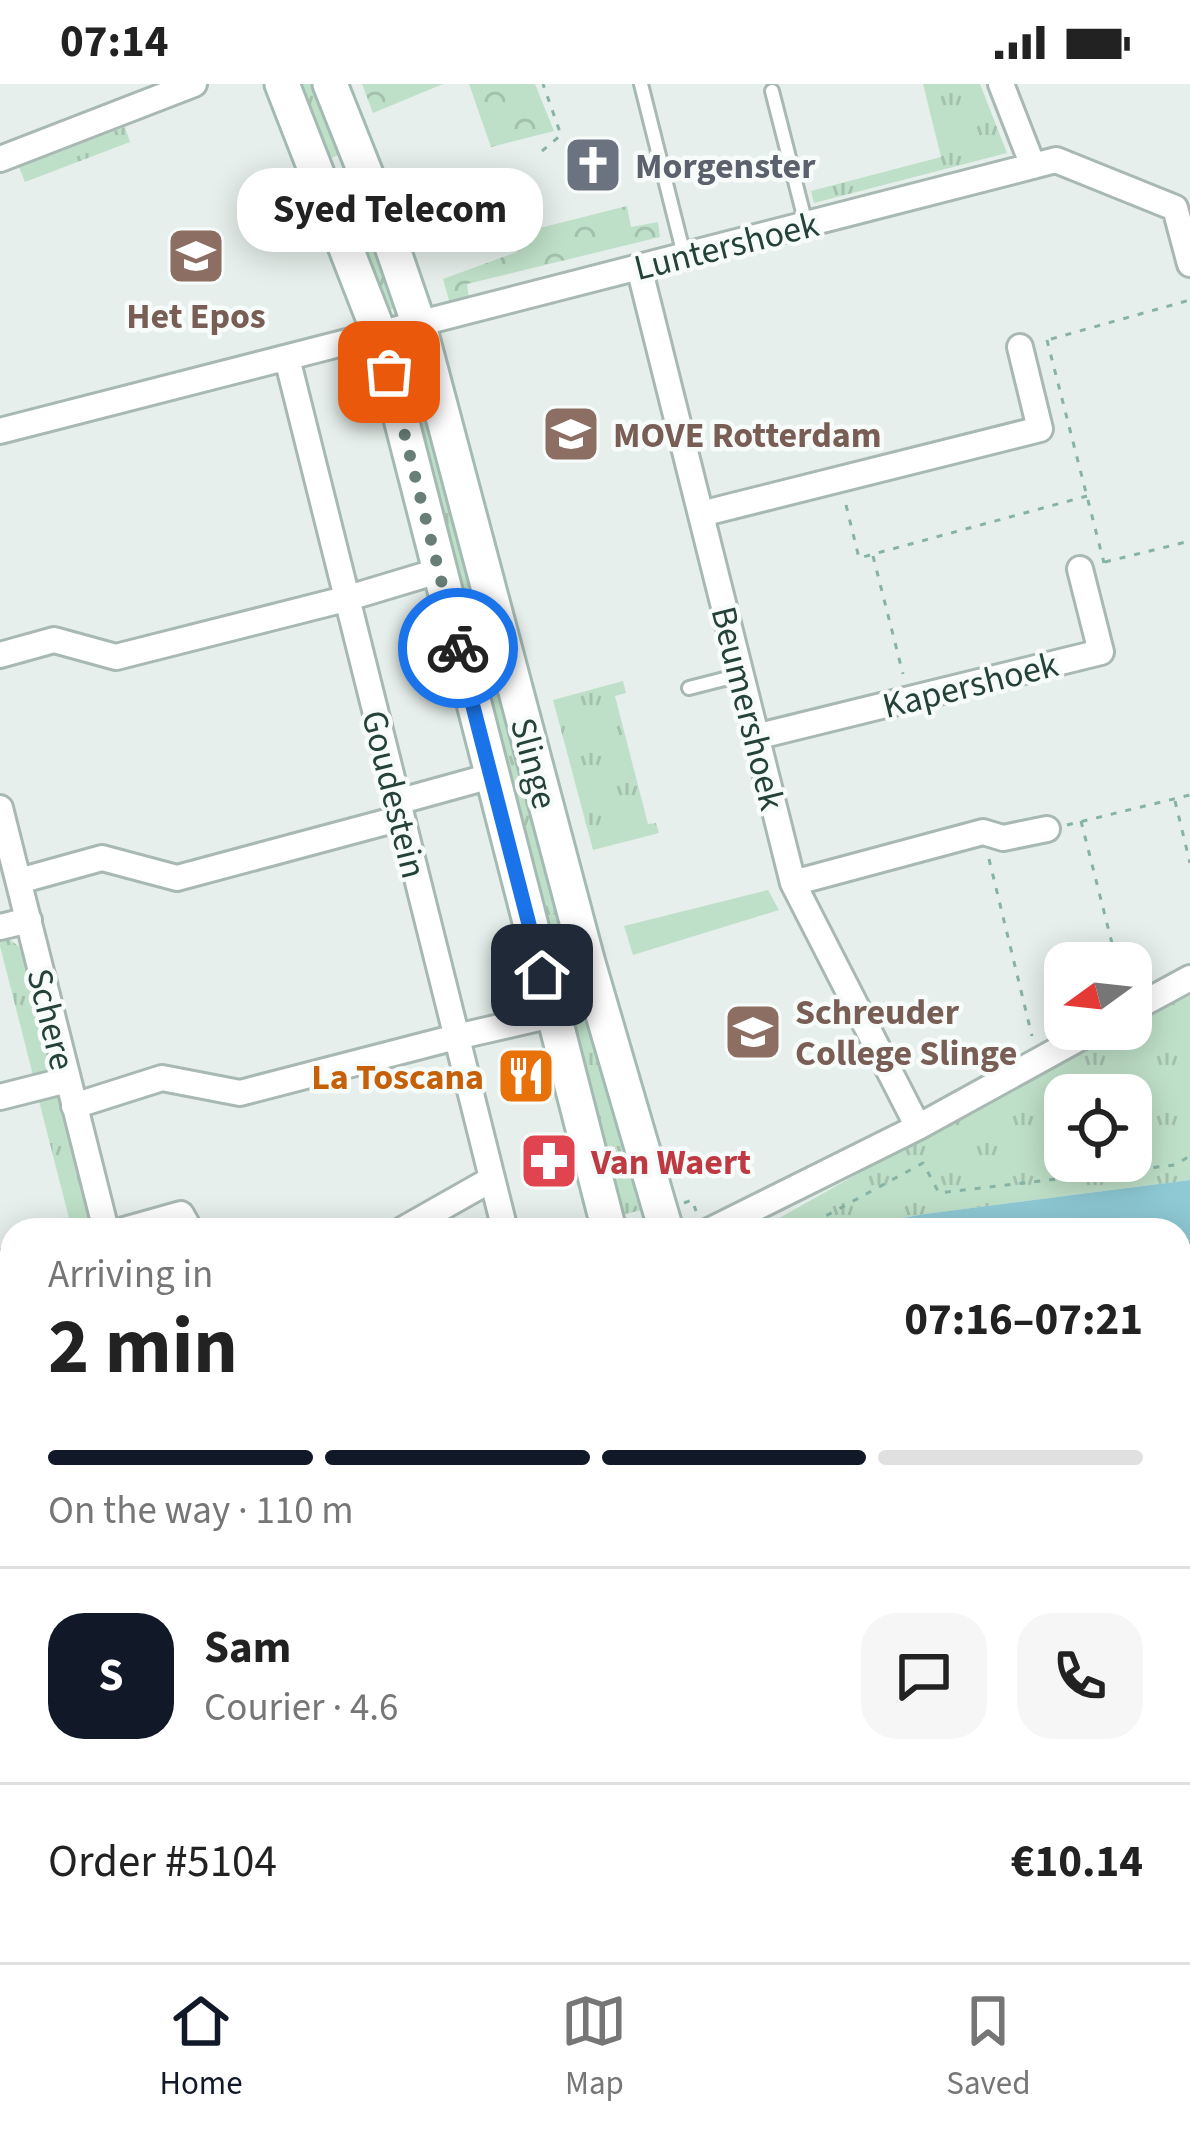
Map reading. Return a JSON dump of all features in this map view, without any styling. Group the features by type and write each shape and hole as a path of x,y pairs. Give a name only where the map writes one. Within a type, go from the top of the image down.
{"main road":[{"name":"Slinge","path":"281,84 379,333 605,1218"},
{"name":"Slinge","path":"330,84 418,322 588,963 662,1218"},
{"path":"542,975 588,963"}],"street":[{"path":"0,159 137,94 194,84"},
{"path":"1000,84 1033,166 1056,160 1183,206 1190,264"},
{"name":"Luntershoek","path":"0,431 1033,166"},
{"name":"Beumershoek","path":"639,267 794,883 918,1127"},
{"path":"701,514 1040,429 1020,347"},
{"name":"Goudestein","path":"287,358 502,1218"},
{"name":"Kapershoek","path":"755,737 1101,652 1092,566"},
{"path":"0,655 54,640 116,657 438,571"},
{"name":"Slinge","path":"19,881 102,858 177,878 399,810 491,776"},
{"name":"Schere","path":"0,808 103,1218"},
{"path":"794,883 982,832 1003,838 1047,829"},
{"path":"0,927 28,920"},
{"path":"1152,999 1190,978"},
{"path":"74,1106 162,1078 240,1093 552,1016"},
{"path":"735,1218 918,1127 1058,1050"},
{"path":"0,1097 67,1080"},
{"path":"423,1218 492,1179"}],"lane":[{"path":"641,84 684,256"},
{"path":"772,91 806,226"},
{"path":"689,688 740,675"}],"path":[{"path":"542,151 561,135 543,84"},
{"path":"1020,347 1190,300"},
{"path":"1047,340 1087,496 1092,566 1190,541"},
{"path":"840,479 859,558 1087,496"},
{"path":"872,554 910,699"},
{"path":"1047,829 1190,796"},
{"path":"1175,799 1190,863"},
{"path":"1082,821 1112,942"},
{"path":"982,832 1038,1061"},
{"path":"822,1218 923,1163 939,1193 1175,1165 1190,1150"}],"green space":[{"path":"301,84 322,84 349,151 331,158"},
{"path":"362,84 443,84 373,113"},
{"path":"469,84 535,84 554,131 491,147"},
{"path":"923,84 980,84 1007,153 814,203 811,191 941,157"},
{"path":"125,127 130,142 25,182 19,167"},
{"path":"627,206 631,227 658,222 660,237 467,284 469,299 450,304 443,279 517,252 520,233"},
{"path":"373,215 400,306 384,312 384,299 355,222"},
{"path":"426,371 567,927 544,933 399,378"},
{"path":"623,681 626,693 615,696 648,824 656,823 659,833 593,850 553,700"},
{"path":"768,890 779,910 633,955 624,926"},
{"path":"9,939 21,948 54,1078 35,1083 0,946 0,940"},
{"path":"578,980 650,1208 617,1216 558,984"},
{"path":"1190,988 1190,1180 902,1218 779,1218 1078,1050 1152,1050 1152,1009"},
{"path":"58,1092 89,1218 69,1218 38,1097"}],"water":[{"path":"1190,1180 1190,1218 902,1218"}],"way so far":[{"path":"389,372 458,648"}],"place":[{"name":"Morgenster","path":"593,165"},
{"name":"Het Epos","path":"196,256"},
{"name":"Syed Telecom","path":"389,372"},
{"name":"MOVE Rotterdam","path":"571,434"},
{"name":"Schreuder College Slinge","path":"753,1032"},
{"name":"La Toscana","path":"526,1076"},
{"name":"Van Waert","path":"549,1161"}],"route":[{"path":"458,648 542,975"}]}
